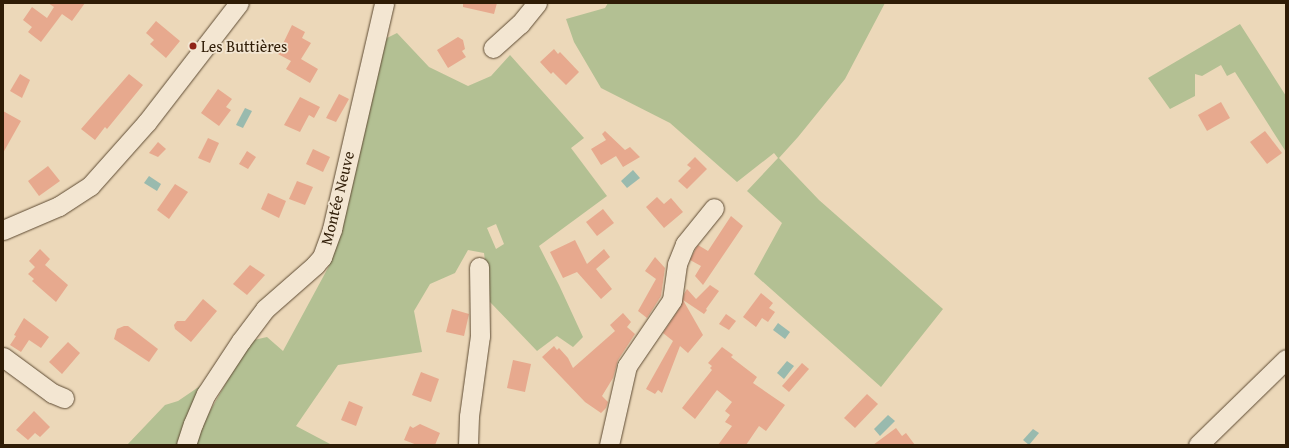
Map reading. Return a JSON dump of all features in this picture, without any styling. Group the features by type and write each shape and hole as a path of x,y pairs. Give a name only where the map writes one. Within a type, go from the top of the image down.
{"street":[{"path":"3,230 59,206 90,186 146,122 239,3"},
{"name":"Montée Neuve","path":"186,445 206,394 241,341 265,309 322,257 332,229 384,3"},
{"path":"494,48 520,24 537,3"},
{"path":"608,445 627,366 672,300 677,264 685,244 714,208"},
{"path":"468,445 469,416 480,336 479,267"},
{"path":"3,357 52,393 64,398"},
{"path":"1198,445 1286,359"}],"green space":[{"path":"608,3 885,3 845,79 779,158 819,200 943,309 881,387 754,274 782,223 747,191 778,158 774,153 737,182 670,123 601,88 574,42 566,19 605,8"},
{"path":"1240,24 1286,96 1286,152 1235,72 1227,76 1221,65 1202,76 1195,74 1195,96 1170,109 1148,78"},
{"path":"397,33 429,67 468,86 491,76 510,55 584,138 571,148 607,196 539,246 583,337 573,347 557,336 537,351 490,302 484,253 468,250 455,273 430,284 414,311 422,352 338,365 296,426 332,445 195,445 198,432 250,341 267,337 283,351 329,266 381,41","holes":["496,224 504,244 496,249 487,228"]},
{"path":"206,382 181,445 127,445 165,405 178,401"}],"water":[{"path":"245,108 252,111 243,128 236,125"},
{"path":"633,170 640,178 627,188 621,181"},
{"path":"149,176 161,184 157,191 144,183"},
{"path":"778,323 790,332 785,339 773,330"},
{"path":"787,361 794,366 784,379 777,373"},
{"path":"888,415 895,421 880,436 874,429"},
{"path":"1033,429 1039,433 1029,445 1023,440"}],"building":[{"path":"48,3 85,3 72,21 62,14 41,42 28,32 32,27 23,20 32,7 47,18 54,7"},
{"path":"463,3 497,3 494,14 463,7"},
{"path":"156,21 180,41 166,58 150,44 154,40 146,33"},
{"path":"292,25 305,32 302,38 311,43 301,59 318,69 310,83 286,69 291,61 278,54"},
{"path":"458,37 463,40 465,49 462,51 466,57 448,68 437,50"},
{"path":"554,49 558,54 560,52 579,72 566,85 553,72 551,74 540,62"},
{"path":"20,74 30,80 22,98 10,91"},
{"path":"129,74 143,85 107,129 105,127 95,140 81,129"},
{"path":"218,89 232,99 226,107 231,110 219,126 201,113"},
{"path":"339,94 349,99 336,122 326,118"},
{"path":"300,97 320,107 314,118 309,115 300,132 284,125"},
{"path":"1221,102 1230,118 1207,131 1198,115"},
{"path":"3,111 21,121 3,153"},
{"path":"605,131 625,150 630,147 640,157 623,167 616,156 601,165 591,149 606,140 602,134"},
{"path":"1265,131 1282,153 1267,164 1250,142"},
{"path":"208,138 219,143 210,163 198,158"},
{"path":"158,142 166,149 158,157 149,153"},
{"path":"313,149 330,157 323,172 306,164"},
{"path":"247,151 256,157 248,169 239,164"},
{"path":"695,157 707,169 687,189 678,181 691,168 687,165"},
{"path":"48,166 60,181 39,196 28,181"},
{"path":"297,181 313,187 305,205 289,199"},
{"path":"175,184 188,192 169,219 157,210"},
{"path":"268,193 286,201 279,218 261,209"},
{"path":"657,197 664,204 671,198 683,212 664,228 646,207"},
{"path":"603,209 614,223 597,236 586,222"},
{"path":"731,216 743,226 703,285 695,276 701,266 690,260 698,245 708,251"},
{"path":"575,240 587,264 604,249 610,257 596,269 612,289 601,299 577,272 563,278 550,252"},
{"path":"40,249 50,259 45,265 68,285 56,302 32,281 34,279 28,274 35,267 29,261"},
{"path":"655,257 665,268 661,296 647,318 638,311 656,279 645,271"},
{"path":"250,265 265,275 247,295 233,284"},
{"path":"710,285 719,291 704,314 683,300 703,335 688,353 680,346 662,393 658,390 655,394 646,389 673,341 663,333 681,306 684,294 687,289 696,299"},
{"path":"761,293 773,303 769,308 775,312 768,322 762,318 756,327 743,317"},
{"path":"203,299 217,311 191,342 175,329 174,325 177,321 185,321"},
{"path":"452,309 469,314 464,336 446,332"},
{"path":"623,313 631,322 627,327 635,334 618,360 613,378 602,396 608,402 606,408 601,413 585,402 542,357 554,346 557,350 559,348 568,358 573,368 615,331 610,325"},
{"path":"726,314 736,321 729,330 719,324"},
{"path":"24,318 49,337 41,348 29,340 21,352 10,345"},
{"path":"128,326 158,349 149,362 114,339 117,329"},
{"path":"68,342 80,353 62,374 49,362"},
{"path":"722,347 733,355 731,357 757,377 753,383 785,405 766,431 759,426 746,445 718,445 732,426 725,422 730,415 725,411 732,402 717,390 695,419 682,408 712,370 710,368 712,366 708,363"},
{"path":"513,360 531,364 525,392 507,388"},
{"path":"802,363 809,369 789,392 782,386"},
{"path":"421,372 439,379 431,402 412,395"},
{"path":"867,394 878,404 855,428 844,418"},
{"path":"349,401 363,407 356,426 341,420"},
{"path":"34,411 50,427 40,437 35,433 28,440 16,430"},
{"path":"420,424 440,433 435,445 417,445 404,440 410,426 413,428"},
{"path":"896,428 902,436 906,433 915,445 873,445"}],"place":[{"name":"Les Buttières","path":"193,46"}]}
